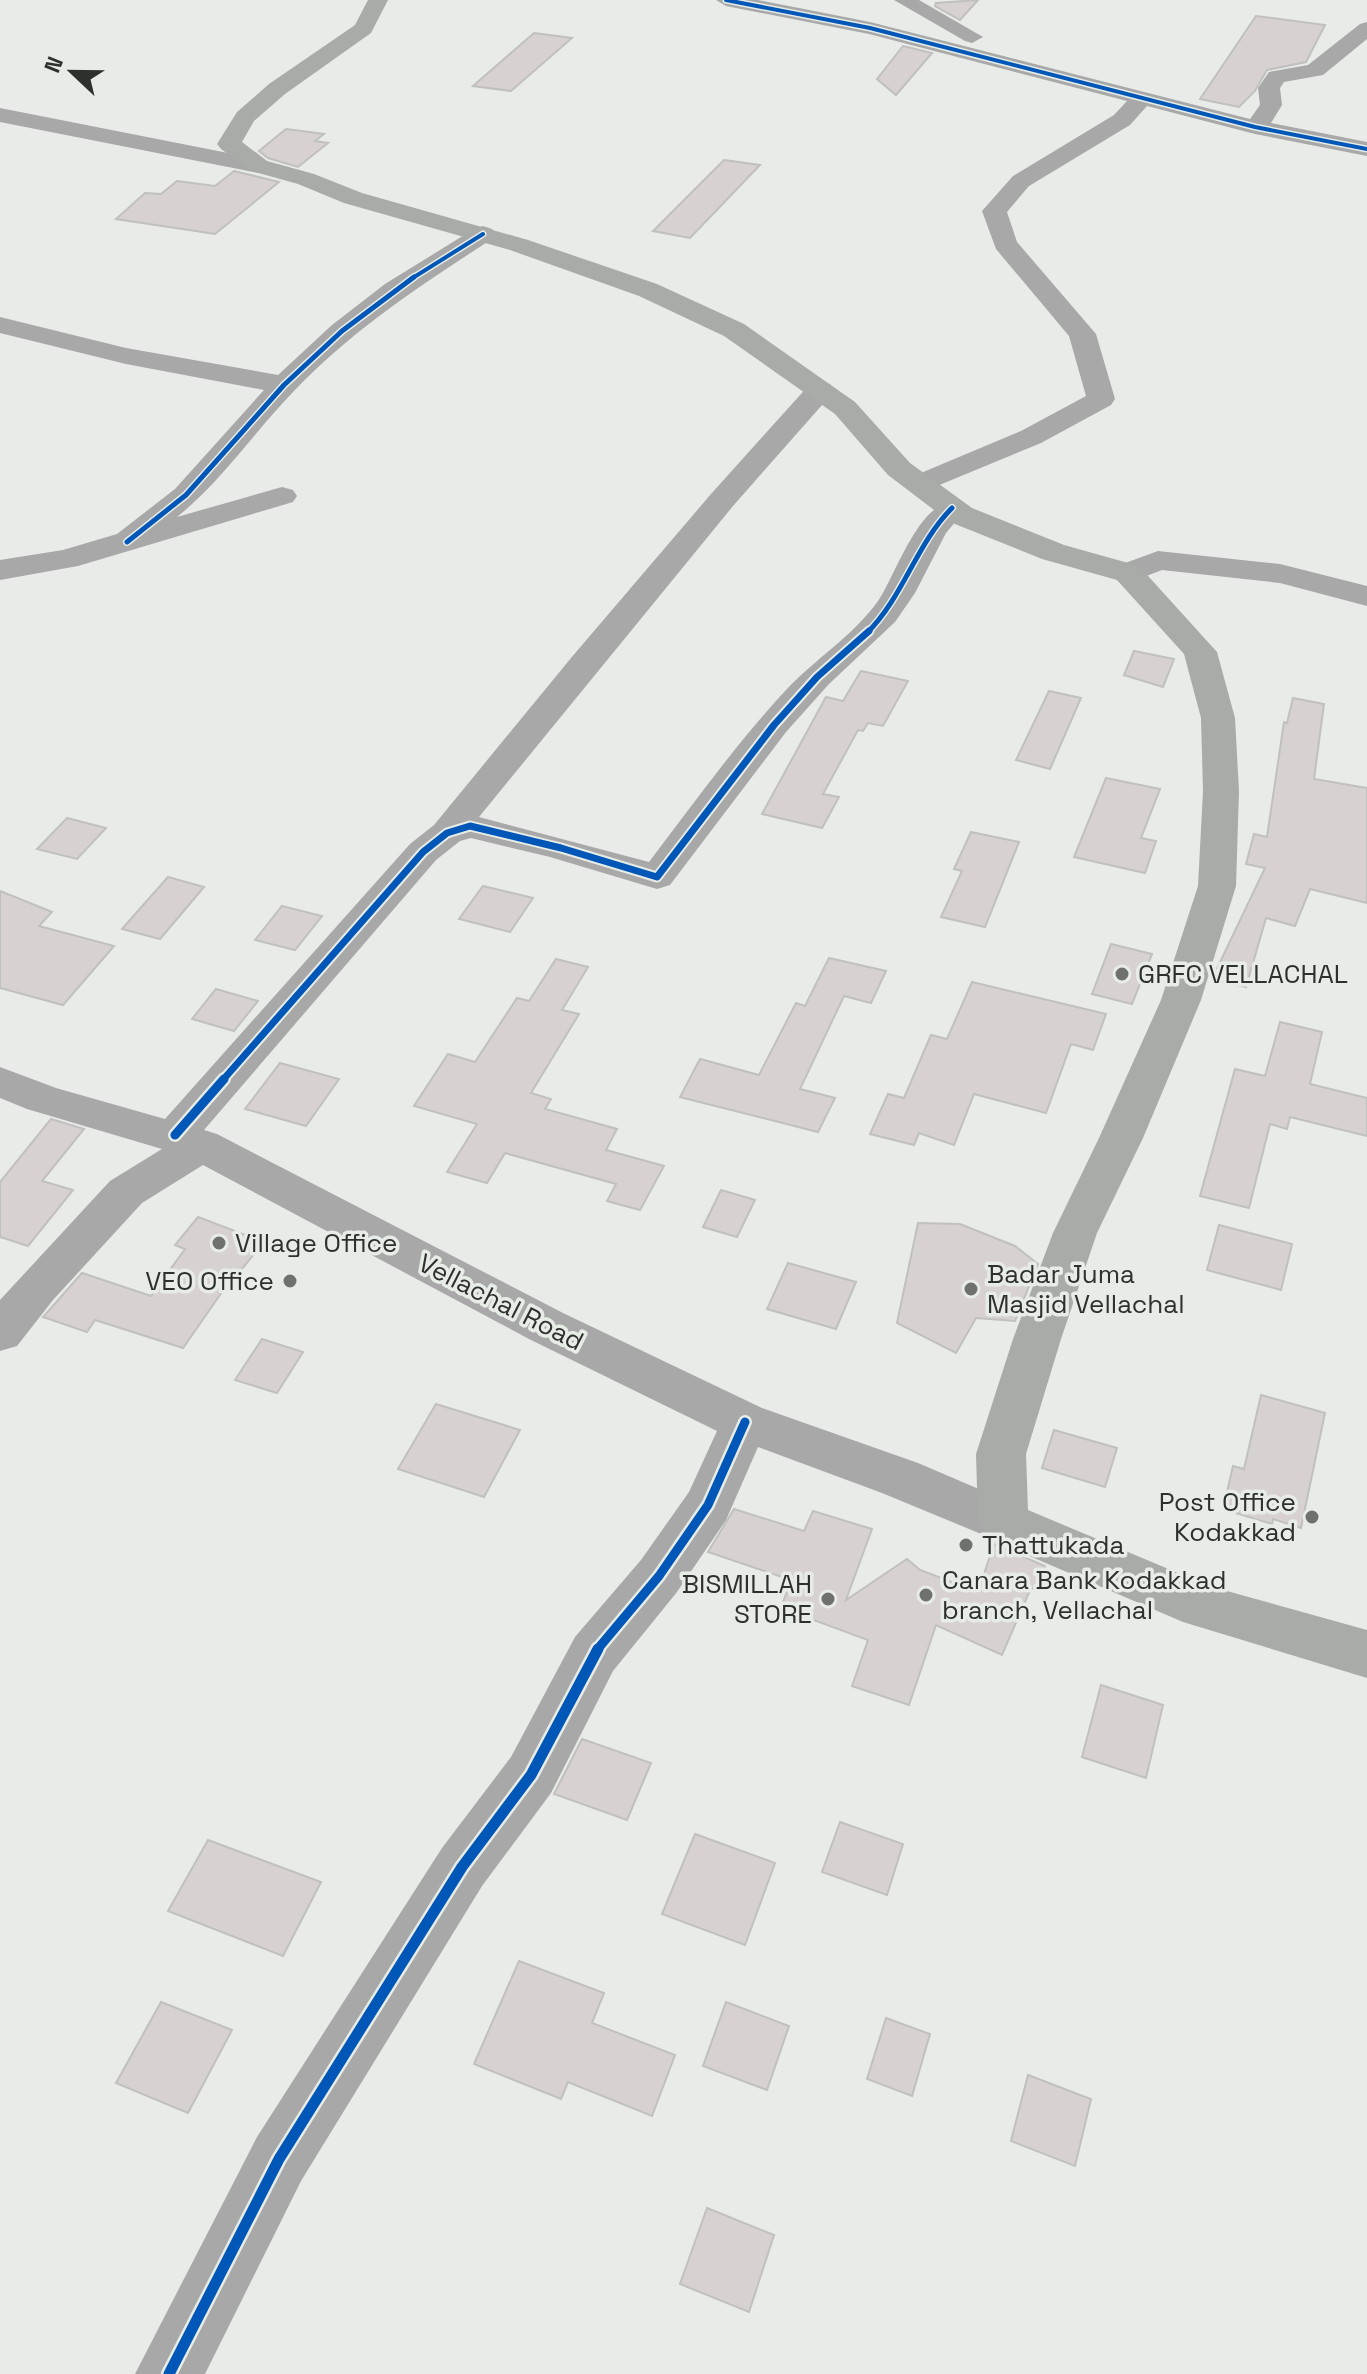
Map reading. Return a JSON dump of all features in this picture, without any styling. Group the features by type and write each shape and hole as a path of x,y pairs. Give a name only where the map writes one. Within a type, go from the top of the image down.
{"main road":[{"path":"378,0 364,29 277,89 245,117 229,144 259,166 306,179 353,198 483,234 648,290 734,330 845,408 899,469 961,515 1053,552 1128,573 1200,652 1218,718 1221,791 1217,886 1181,1000 1121,1138 1075,1233 1037,1339 1001,1454 1003,1522 1201,1606 1367,1654"}],"street":[{"path":"726,0 870,28 1255,127 1367,149"},
{"path":"904,0 999,51 1010,64"},
{"path":"1255,127 1271,110 1269,88 1277,77 1315,70 1367,28"},
{"path":"920,484 1031,437 1101,399 1082,334 1005,244 994,211 1021,181 1122,120 1144,96"},
{"path":"0,115 259,166"},
{"path":"127,542 186,495 284,385 394,290 483,234"},
{"path":"0,325 126,356 284,385"},
{"path":"0,1333 126,1192 188,1140 423,852 447,833 583,665 820,390"},
{"path":"0,570 67,559 282,496"},
{"path":"447,833 470,826 561,848 657,877 757,745 817,677 891,607 927,539 940,518 952,508"},
{"path":"1128,573 1158,560 1280,574 1367,596"},
{"name":"Vellachal Road","path":"0,1082 42,1099 188,1140 532,1318 745,1422 900,1478 1003,1522"},
{"path":"169,2374 279,2159 462,1867 531,1775 594,1654 659,1576 708,1505 745,1422"}],"building":[{"path":"978,0 960,20 935,6 936,3"},
{"path":"1256,16 1325,25 1306,62 1267,70 1255,91 1239,107 1200,99"},
{"path":"534,33 572,38 511,91 473,86"},
{"path":"903,46 932,53 896,95 877,79"},
{"path":"286,129 324,134 315,141 328,143 298,167 268,158 259,151"},
{"path":"724,160 760,165 690,238 653,231"},
{"path":"234,171 279,182 215,234 116,219 145,193 161,194 177,181 215,186"},
{"path":"1134,651 1174,659 1163,687 1124,675"},
{"path":"861,671 908,681 883,726 868,723 863,731 858,730 823,794 839,797 822,828 762,814 826,697 843,701"},
{"path":"1049,691 1081,698 1050,769 1016,760"},
{"path":"1293,698 1324,704 1314,779 1367,788 1367,903 1310,889 1295,926 1266,918 1246,987 1212,979 1265,868 1246,864 1254,834 1267,837 1284,722 1287,723"},
{"path":"1106,778 1160,789 1141,838 1156,841 1145,873 1074,857"},
{"path":"67,818 106,828 77,859 37,849"},
{"path":"971,832 1019,842 985,927 941,917 962,871 954,869"},
{"path":"168,877 204,887 160,939 122,929"},
{"path":"483,886 533,898 510,932 459,919"},
{"path":"0,891 52,912 39,926 114,946 63,1005 0,988"},
{"path":"282,906 322,916 295,950 255,940"},
{"name":"GRFC VELLACHAL","path":"1111,944 1152,954 1132,1004 1092,994"},
{"path":"829,958 886,971 871,1003 844,996 800,1089 835,1098 818,1132 680,1097 700,1059 759,1075 796,1003 805,1006"},
{"path":"556,959 588,967 562,1010 579,1014 531,1093 551,1099 545,1109 617,1129 606,1150 664,1166 640,1210 607,1201 616,1184 505,1153 487,1183 447,1172 477,1124 414,1106 448,1054 475,1062 517,998 529,1001"},
{"path":"972,982 1106,1014 1093,1050 1071,1044 1046,1113 974,1094 954,1145 919,1133 914,1145 870,1134 888,1094 904,1098 931,1035 947,1039"},
{"path":"216,989 258,1001 234,1031 192,1019"},
{"path":"1280,1022 1322,1032 1310,1084 1367,1098 1367,1136 1290,1117 1287,1129 1270,1124 1249,1208 1200,1196 1235,1069 1265,1076"},
{"path":"280,1063 339,1079 306,1126 245,1109"},
{"path":"51,1119 84,1129 42,1181 73,1190 28,1246 0,1237 0,1182"},
{"path":"721,1190 755,1200 737,1237 703,1227"},
{"path":"198,1217 264,1242 241,1270 238,1269 183,1348 95,1320 87,1332 43,1317 82,1273 151,1296 185,1249 175,1245"},
{"name":"Badar Juma Masjid Vellachal","path":"918,1223 960,1224 1015,1246 1038,1264 1015,1321 976,1318 956,1353 897,1323"},
{"path":"1219,1225 1292,1244 1281,1290 1207,1270"},
{"path":"788,1263 856,1282 836,1329 767,1309"},
{"path":"262,1339 303,1352 277,1393 235,1380"},
{"path":"1261,1395 1325,1413 1301,1528 1273,1519 1272,1524 1223,1509 1233,1466 1244,1469"},
{"path":"436,1404 520,1430 484,1497 398,1469"},
{"path":"1054,1430 1117,1448 1105,1487 1042,1468"},
{"path":"734,1509 804,1531 813,1511 872,1529 846,1600 907,1559 920,1570 978,1592 994,1544 1045,1566 1038,1590 1031,1588 1002,1655 936,1625 909,1705 852,1686 868,1640 781,1608 791,1580 708,1552"},
{"path":"1101,1685 1163,1705 1146,1778 1082,1757"},
{"path":"582,1739 651,1763 627,1820 554,1794"},
{"path":"840,1822 903,1844 887,1895 822,1872"},
{"path":"695,1834 775,1863 745,1945 662,1914"},
{"path":"208,1840 321,1882 283,1956 168,1911"},
{"path":"519,1961 604,1993 592,2023 675,2055 652,2116 568,2082 561,2099 474,2064"},
{"path":"161,2002 232,2030 188,2113 116,2083"},
{"path":"726,2002 789,2026 767,2090 703,2066"},
{"path":"886,2018 930,2034 912,2096 867,2079"},
{"path":"1028,2075 1091,2099 1075,2166 1011,2141"},
{"path":"707,2208 774,2235 749,2312 680,2284"}],"cycle path":[{"path":"726,0 870,28 1255,127 1367,149"},
{"path":"127,542 186,495 284,385 342,331 394,290 483,234"},
{"path":"175,1135 423,852 447,833 470,826 561,848 657,877 774,725 817,677 884,615 933,530 952,508"},
{"path":"169,2374 279,2159 462,1867 531,1775 594,1654 659,1576 708,1505 745,1422"}],"place":[{"name":"GRFC VELLACHAL","path":"1122,974"},
{"name":"Village Office","path":"219,1243"},
{"name":"VEO Office","path":"290,1281"},
{"name":"Badar Juma Masjid Vellachal","path":"971,1289"},
{"name":"Post Office Kodakkad","path":"1312,1517"},
{"name":"Thattukada","path":"966,1545"},
{"name":"Canara Bank Kodakkad branch, Vellachal","path":"926,1595"},
{"name":"BISMILLAH STORE","path":"828,1599"}]}
